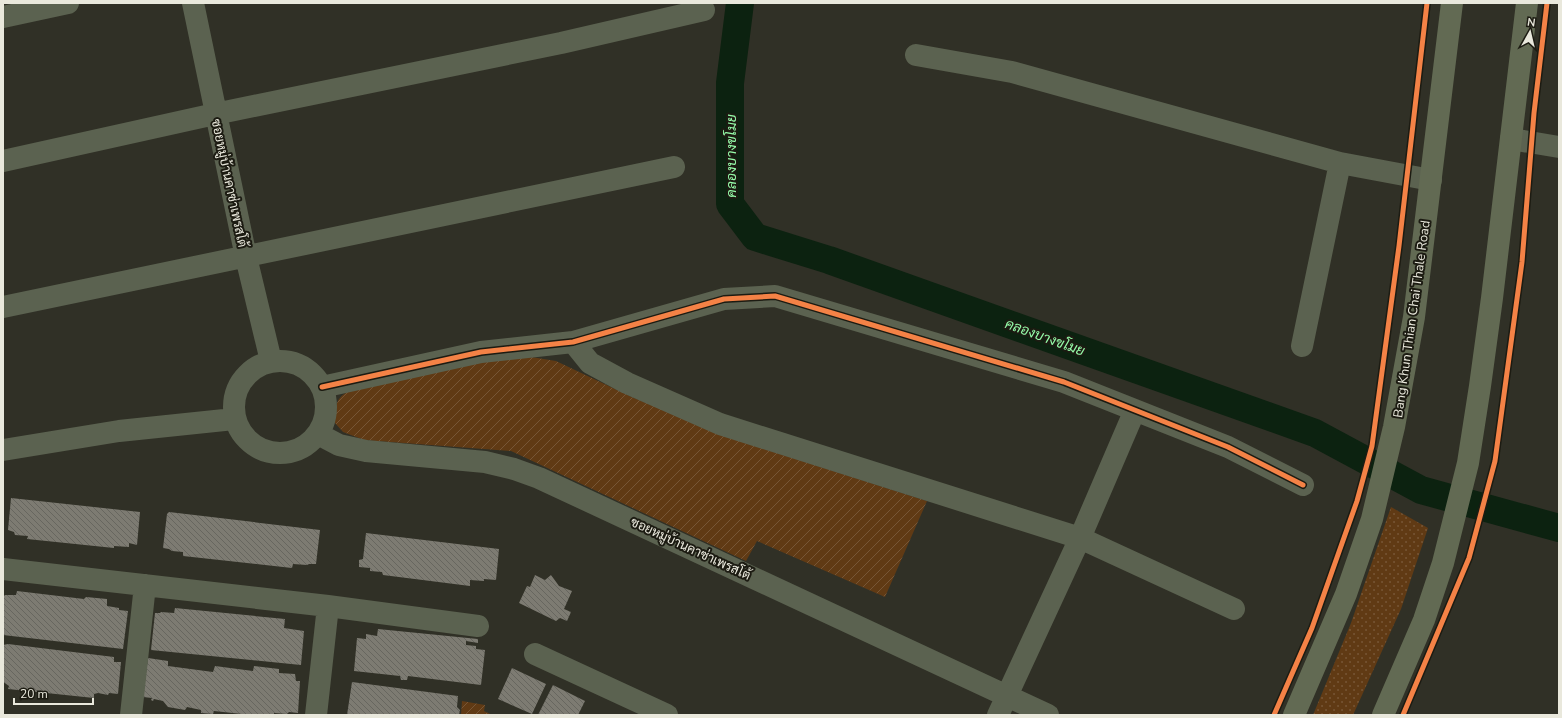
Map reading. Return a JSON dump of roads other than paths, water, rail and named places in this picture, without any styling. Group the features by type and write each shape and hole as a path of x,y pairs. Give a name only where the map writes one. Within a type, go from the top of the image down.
{"main road":[{"name":"Bang Khun Thian Chai Thale Road","path":"1294,715 1346,594 1372,519 1394,427 1414,317 1452,3"},
{"path":"1383,715 1424,620 1443,563 1468,463 1481,379 1511,139 1526,3"}],"street":[{"path":"3,17 68,3"},
{"name":"ซอยหมู่บ้านคาซ่าเพรสโต้","path":"193,3 246,258 271,361"},
{"path":"3,161 215,114 561,43 704,10"},
{"path":"916,55 1012,72 1340,163 1430,180"},
{"path":"1511,139 1559,147"},
{"path":"1302,346 1340,163"},
{"path":"3,307 246,258 674,167"},
{"path":"322,387 481,352 573,342 724,299 775,296 1064,382 1228,447 1303,485"},
{"path":"573,342 590,364 627,383 720,424 1080,538 1234,609"},
{"path":"286,360 301,365 314,375 322,387 326,402 326,418 318,434 310,443 296,451 281,454 266,451 252,444 241,433 234,419 233,404 236,389 244,376 256,366 271,361 286,360"},
{"path":"1002,705 1080,538 1135,410"},
{"path":"3,450 119,430 234,419"},
{"name":"ซอยหมู่บ้านคาซ่าเพรสโต้","path":"318,434 339,445 366,451 485,462 514,469 539,478 1002,705 1048,715"},
{"path":"3,569 328,606 478,626"},
{"path":"131,715 145,585"},
{"path":"316,715 328,606"},
{"path":"535,654 667,715"}],"waterway":[{"name":"คลองบางขโมย","path":"740,3 730,83 730,204 755,237 829,260 1315,433 1421,490 1559,528"}]}
